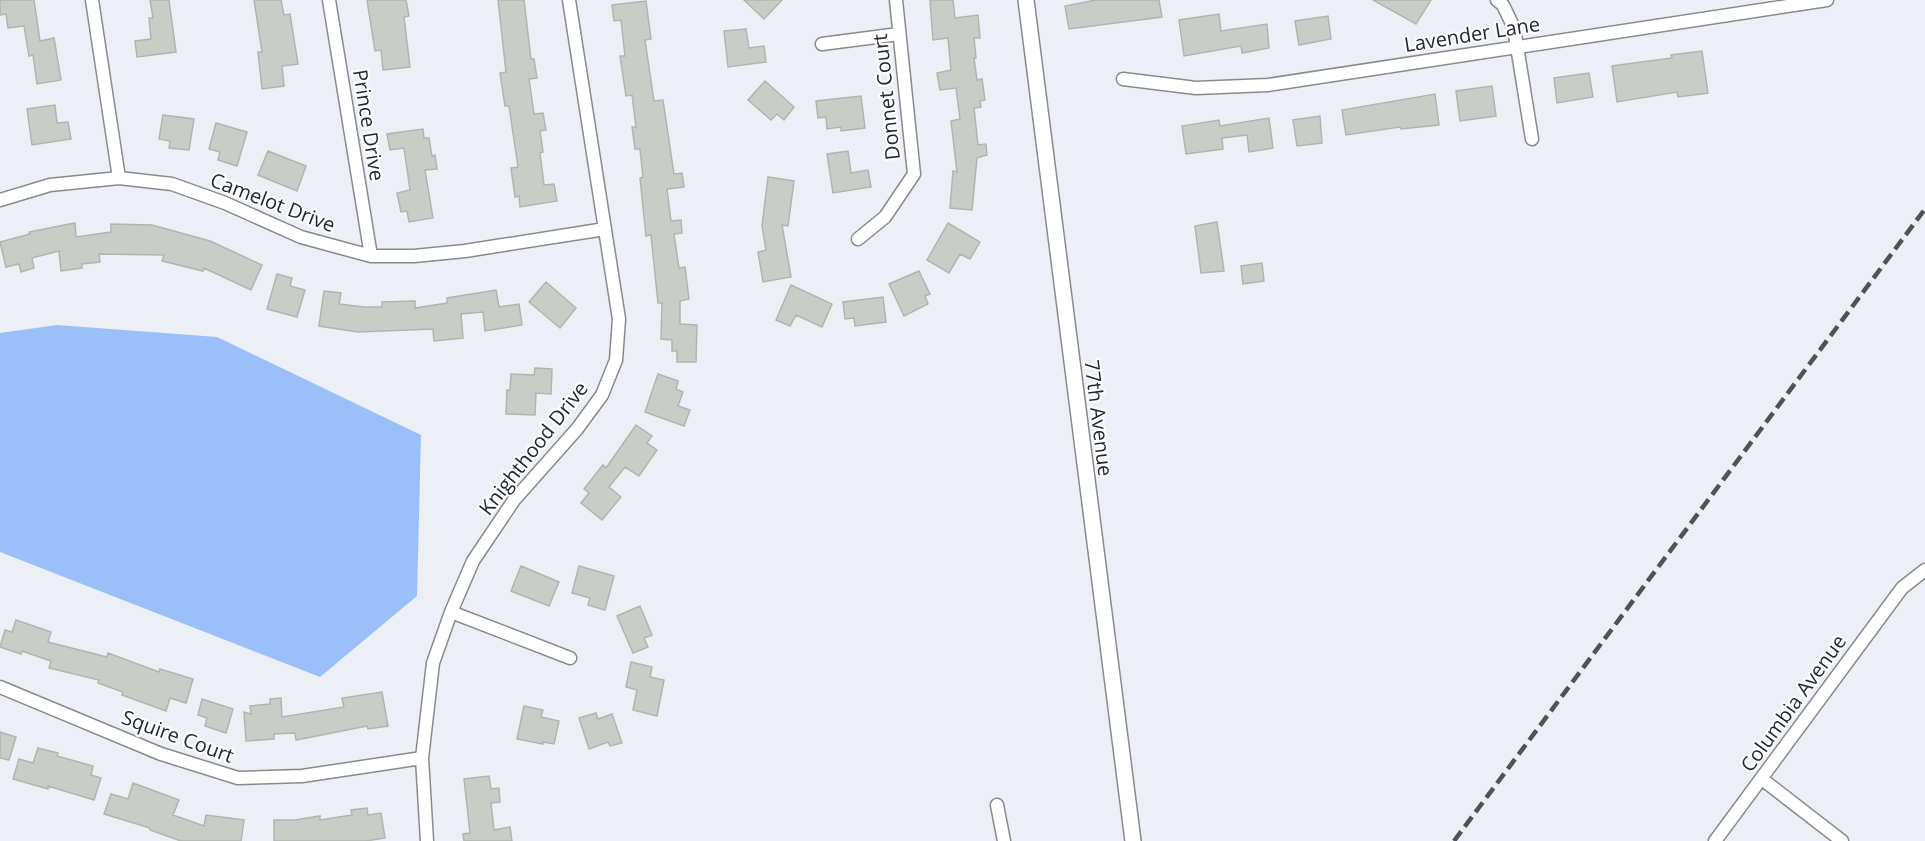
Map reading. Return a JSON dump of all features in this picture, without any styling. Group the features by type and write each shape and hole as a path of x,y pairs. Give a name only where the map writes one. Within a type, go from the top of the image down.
{"street":[{"path":"92,0 118,178"},
{"name":"Prince Drive","path":"329,0 371,256"},
{"name":"Knighthood Drive","path":"426,841 422,758 433,663 451,612 473,561 508,508 577,429 602,395 616,360 619,318 569,0"},
{"name":"Donnet Court","path":"858,239 885,217 914,174 896,0"},
{"name":"77th Avenue","path":"1026,0 1133,841"},
{"path":"1497,0 1503,5 1514,28 1532,139"},
{"name":"Lavender Lane","path":"1123,79 1196,88 1268,85 1827,0"},
{"path":"822,44 899,34"},
{"name":"Camelot Drive","path":"0,201 50,185 118,178 172,184 225,203 301,237 371,256 414,256 465,251 605,229"},
{"name":"Columbia Avenue","path":"1715,841 1902,588 1925,570"},
{"path":"451,612 570,657"},
{"name":"Squire Court","path":"0,687 161,754 238,778 302,777 422,758"},
{"path":"1762,779 1842,841"},
{"path":"997,805 1004,841"}],"shaded area":[{"path":"57,325 217,337 421,435 417,596 320,677 0,552 0,333"}],"building":[{"path":"0,0 34,0 40,41 54,38 61,80 37,84 33,55 29,56 24,26 8,28 6,14 0,15"},
{"path":"150,0 169,0 176,52 137,57 135,41 151,39 149,18 153,18"},
{"path":"254,0 281,0 284,15 290,14 298,64 282,66 284,86 262,89 258,52 262,52"},
{"path":"367,0 406,0 409,16 404,17 410,67 383,70 381,50 375,51"},
{"path":"498,0 524,0 531,59 534,59 537,78 529,79 534,114 543,113 546,130 540,131 544,185 554,184 557,201 520,207 519,196 515,197 511,168 518,167 509,106 505,106 500,73 506,72"},
{"path":"744,0 782,0 764,19"},
{"path":"930,0 953,0 955,18 978,15 980,38 974,38 976,58 974,58 977,80 982,79 985,100 980,101 981,107 974,108 978,145 986,144 987,155 977,158 972,210 950,208 953,171 957,172 951,121 960,119 956,88 940,90 937,73 951,70 948,38 933,40"},
{"path":"1096,0 1159,0 1162,17 1069,29 1065,6"},
{"path":"1373,0 1431,0 1416,24"},
{"path":"646,1 651,39 645,40 654,101 663,100 674,174 682,173 684,187 667,189 671,221 681,220 682,233 674,234 679,268 685,267 689,299 680,301 680,324 697,325 696,362 677,362 677,351 672,351 672,340 661,339 662,303 658,303 651,235 646,236 640,178 643,177 640,149 635,149 632,127 636,127 632,95 626,96 620,56 625,56 621,20 614,21 612,5"},
{"path":"1219,14 1221,31 1267,24 1269,48 1242,53 1241,46 1184,56 1179,20"},
{"path":"1328,16 1331,39 1299,45 1295,21"},
{"path":"746,29 749,48 764,46 766,62 728,67 724,31"},
{"path":"1702,51 1708,93 1678,97 1677,92 1617,102 1612,66 1672,58 1671,55"},
{"path":"1589,73 1593,97 1557,103 1554,78"},
{"path":"765,81 794,107 784,120 777,114 771,120 748,100"},
{"path":"1492,86 1496,116 1460,121 1456,91"},
{"path":"1435,94 1439,125 1401,129 1400,127 1346,135 1342,110"},
{"path":"861,96 865,128 841,131 841,127 827,129 826,117 818,118 816,101"},
{"path":"55,105 57,123 68,122 71,139 32,145 27,109"},
{"path":"163,115 194,119 189,150 169,148 170,141 159,139"},
{"path":"1320,116 1322,143 1297,146 1293,120"},
{"path":"1269,118 1273,148 1249,152 1247,135 1222,138 1223,149 1186,154 1182,126 1219,120 1220,126"},
{"path":"216,123 247,132 237,166 218,160 220,152 209,149"},
{"path":"423,129 424,138 429,138 432,156 435,155 437,169 425,170 433,218 409,222 407,211 401,212 397,193 410,190 404,148 390,150 387,134"},
{"path":"268,151 306,166 297,191 258,175"},
{"path":"848,151 851,173 868,170 871,187 833,193 827,154"},
{"path":"768,177 794,181 788,226 782,225 791,277 763,282 758,252 766,250 762,226"},
{"path":"1217,222 1224,271 1201,273 1195,226"},
{"path":"75,223 76,237 111,232 111,224 152,225 210,241 262,265 251,290 204,268 203,271 162,261 164,255 99,254 100,262 82,264 82,268 61,271 59,251 32,258 34,268 21,272 19,264 6,267 0,242 30,234 29,232"},
{"path":"948,223 980,242 970,259 960,254 949,273 927,260"},
{"path":"1262,263 1264,281 1243,284 1241,266"},
{"path":"919,271 930,294 925,296 928,304 904,316 889,284"},
{"path":"277,274 292,278 290,286 305,290 297,317 267,309"},
{"path":"546,282 576,308 560,328 529,302"},
{"path":"791,285 832,304 822,327 796,315 790,326 776,320"},
{"path":"496,290 499,307 519,304 522,325 485,331 483,312 461,314 463,338 434,341 433,329 358,332 319,326 324,291 341,293 339,304 382,307 382,302 415,301 415,308 447,303 447,298"},
{"path":"883,297 886,322 855,326 854,318 845,319 843,302"},
{"path":"535,368 552,369 551,394 536,393 535,415 506,414 507,390 510,390 511,374 534,375"},
{"path":"658,374 678,381 676,389 683,392 678,406 690,410 684,426 645,412"},
{"path":"636,425 652,436 647,443 657,450 639,476 625,467 609,487 621,497 602,520 581,503 589,493 584,489 603,465 606,468"},
{"path":"521,566 559,582 549,606 511,591"},
{"path":"579,566 614,576 605,610 588,605 590,598 572,593"},
{"path":"640,606 652,635 644,638 648,647 633,653 617,616"},
{"path":"16,620 51,632 48,642 107,657 108,653 159,672 160,669 193,679 186,703 170,698 166,711 122,695 123,692 98,683 99,680 49,668 51,661 22,651 21,654 0,647 5,630 12,632"},
{"path":"631,662 652,667 650,677 664,680 657,716 633,710 637,690 626,687"},
{"path":"382,692 388,726 368,729 367,726 296,740 295,733 274,734 274,739 246,741 244,712 251,714 250,706 270,704 270,699 281,698 282,717 344,707 342,698"},
{"path":"202,699 233,709 226,733 205,726 207,718 198,715"},
{"path":"524,706 543,710 541,717 559,721 554,744 517,739"},
{"path":"596,713 598,719 612,714 622,743 610,746 608,742 589,749 579,718"},
{"path":"0,732 16,737 9,760 0,758"},
{"path":"38,748 93,766 91,775 101,778 94,800 48,786 48,789 13,779 19,759 33,763"},
{"path":"489,776 491,789 499,788 500,802 491,803 494,830 510,827 512,841 464,841 463,834 470,833 464,779"},
{"path":"133,783 179,800 173,815 204,826 206,815 244,820 241,841 181,841 150,830 150,828 104,814 111,794 128,799"},
{"path":"367,808 368,815 381,813 385,838 366,841 274,841 274,820 295,820 320,816 320,820 352,815 351,810"}],"railway":[{"path":"1454,841 1925,209"}]}
